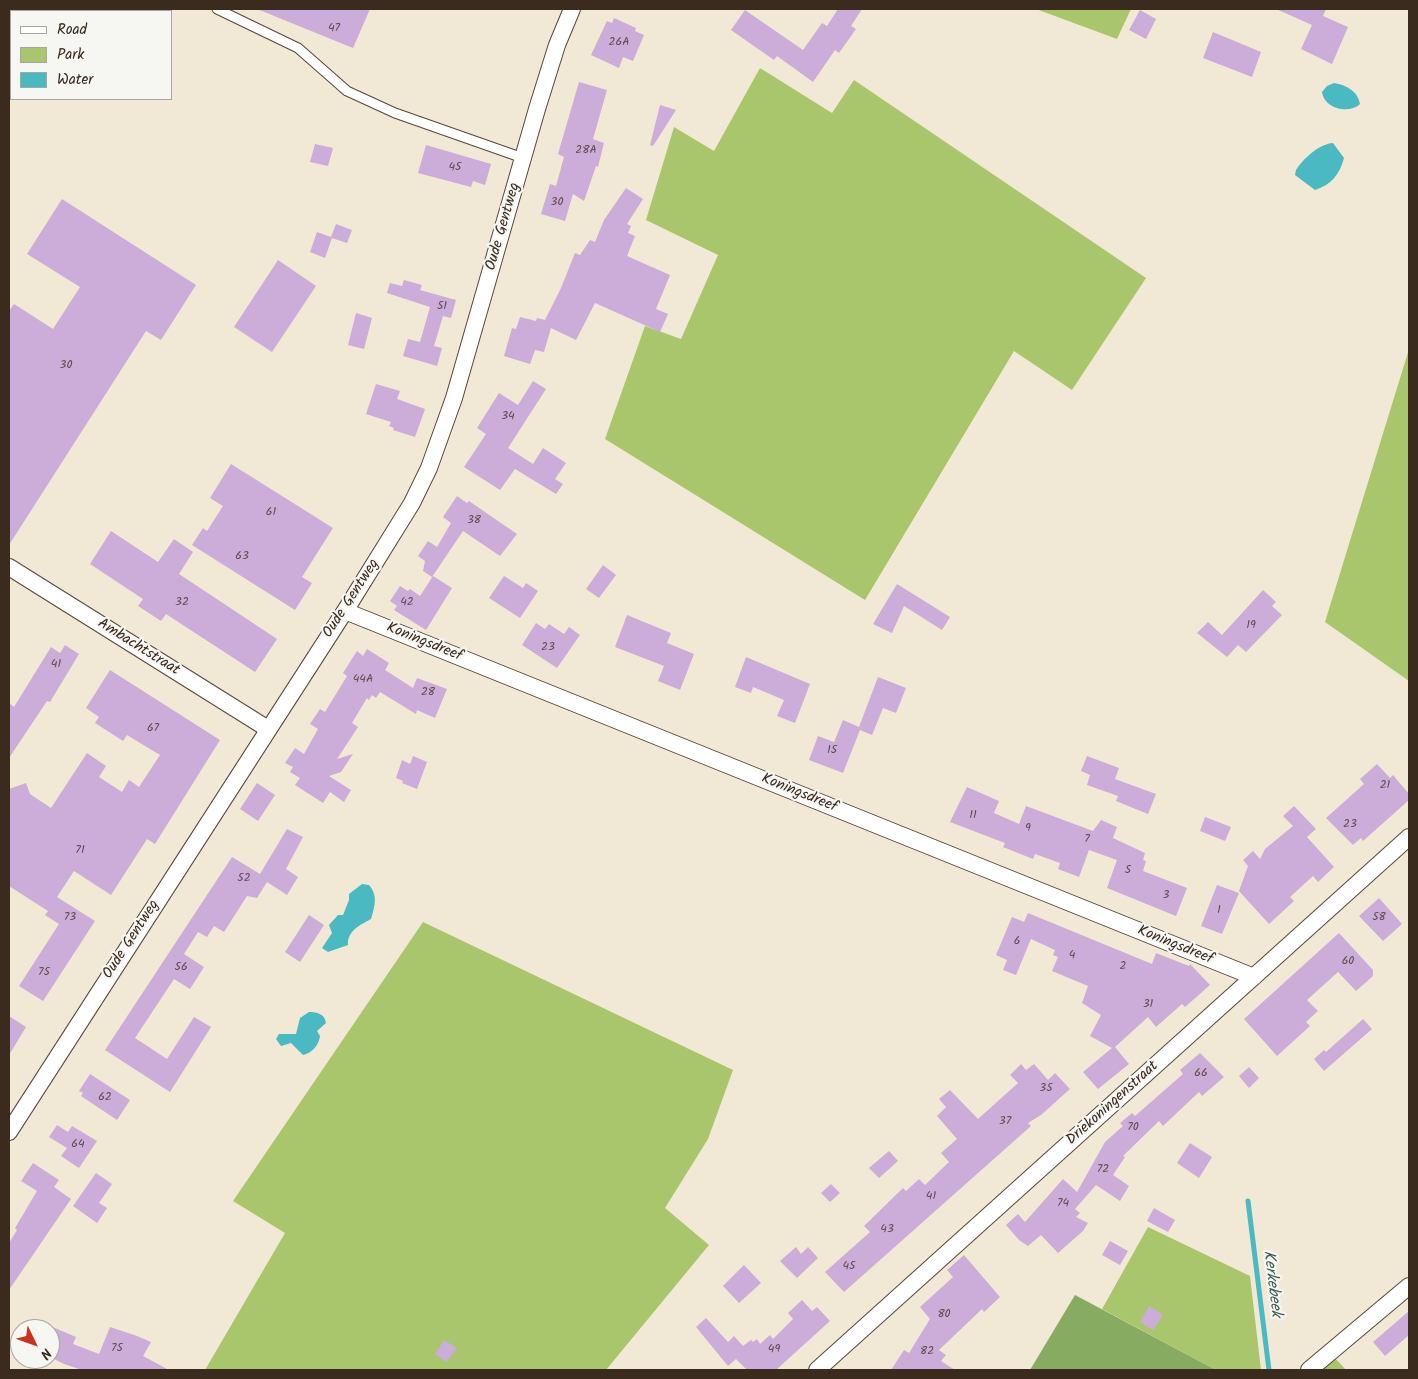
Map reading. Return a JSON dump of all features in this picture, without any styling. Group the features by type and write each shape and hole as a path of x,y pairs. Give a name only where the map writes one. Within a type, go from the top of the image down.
{"street":[{"name":"Oude Gentweg","path":"9,1132 345,611 412,503 438,445 454,398 523,158 550,69 572,9"},
{"name":"Ambachtstraat","path":"9,567 268,730"},
{"name":"Koningsdreef","path":"345,611 1254,977"},
{"name":"Driekoningenstraat","path":"817,1370 1409,837"},
{"path":"1310,1370 1409,1286"}],"lane":[{"path":"217,9 298,48 347,91 395,113 523,158"}],"green space":[{"path":"1036,9 1131,9 1117,39"},
{"path":"760,68 832,113 854,80 1146,278 1072,390 1014,351 865,600 605,439 645,326 681,339 718,255 646,220 674,127 714,151"},
{"path":"1409,349 1409,681 1325,622"},
{"path":"423,922 733,1070 708,1139 665,1208 709,1245 606,1370 205,1370 285,1233 233,1201"},
{"path":"1148,1227 1250,1276 1261,1370 1216,1370 1102,1309"},
{"path":"1075,1295 1216,1370 1030,1370"},
{"path":"1335,1358 1346,1370 1320,1370"}],"water":[{"path":"1334,83 1351,89 1359,99 1360,104 1349,109 1343,109 1332,106 1327,102 1322,92 1327,86"},
{"path":"1333,143 1344,158 1342,164 1330,182 1315,190 1295,175 1296,170 1312,153 1322,146"},
{"path":"362,884 369,885 374,893 371,919 352,932 348,945 328,952 322,948 332,933 329,925 338,915 343,915 349,900 349,894"},
{"path":"309,1012 320,1014 324,1017 326,1023 317,1031 320,1036 314,1048 303,1055 291,1043 281,1046 276,1039 279,1034 296,1034 300,1018"}],"building":[{"path":"257,9 370,9 353,48"},
{"path":"838,9 862,9 851,26 856,29 839,53 835,50 813,82 777,56 774,60 731,30 745,10 803,50 822,23 827,26"},
{"path":"1276,9 1326,9 1323,16 1348,27 1332,64 1301,49 1312,25"},
{"path":"1140,10 1156,19 1146,39 1129,30"},
{"path":"614,18 636,28 635,31 644,35 633,61 623,57 619,68 591,55 607,21 612,23"},
{"path":"1213,32 1261,52 1252,77 1203,58"},
{"path":"579,82 607,90 593,139 604,143 598,167 596,166 584,201 573,194 565,221 541,214 550,184 556,186 564,157 558,154"},
{"path":"660,105 676,110 653,146 650,145"},
{"path":"315,144 333,148 328,166 310,162"},
{"path":"426,145 491,164 485,185 473,181 471,187 418,173"},
{"path":"626,188 643,199 627,224 631,226 628,233 635,236 627,256 670,275 656,309 668,314 660,332 595,303 576,340 551,328 544,352 535,350 530,364 504,356 512,328 516,329 520,317 536,321 537,318 545,320 561,288 575,253 580,255 590,240 595,242 604,220"},
{"path":"62,199 196,285 161,340 146,331 9,545 9,311 14,304 53,329 80,287 27,254"},
{"path":"336,224 352,230 347,243 332,238 325,258 310,252 317,232 331,237"},
{"path":"278,260 316,286 272,352 234,327"},
{"path":"404,280 422,285 420,290 456,300 451,318 443,316 434,346 442,348 437,366 403,356 408,339 420,342 430,307 387,293 390,283 402,286"},
{"path":"356,313 372,318 364,349 348,345"},
{"path":"533,381 546,389 508,448 533,464 543,448 566,463 555,479 563,484 556,494 515,469 500,490 464,467 486,434 477,428 499,393 518,405"},
{"path":"376,384 400,391 397,399 425,409 415,437 393,430 394,428 389,426 391,422 366,414"},
{"path":"231,464 333,528 302,577 312,583 295,610 192,545 203,528 207,531 223,506 210,498"},
{"path":"457,496 467,503 469,501 517,534 500,556 463,531 432,577 423,571 425,561 418,556 428,541 437,547 451,523 443,517"},
{"path":"111,531 158,562 174,539 193,552 179,574 277,639 255,672 166,614 161,621 138,606 143,599 90,564"},
{"path":"603,565 616,575 599,598 586,589"},
{"path":"433,576 452,588 426,630 394,610 397,606 390,601 400,586 408,591 410,589 420,596"},
{"path":"504,576 523,588 526,583 538,591 520,618 489,598"},
{"path":"897,584 950,617 942,630 904,606 892,633 873,624"},
{"path":"1263,590 1276,602 1272,606 1282,615 1246,652 1238,645 1227,657 1197,633 1208,622 1222,635"},
{"path":"627,615 671,633 667,643 694,654 680,690 658,681 664,666 615,647"},
{"path":"536,623 545,629 549,624 564,634 569,627 580,635 557,668 522,645"},
{"path":"65,645 79,654 50,702 47,701 9,758 9,703 14,707 51,647 60,653"},
{"path":"367,649 389,663 385,670 413,688 417,678 447,689 435,718 417,710 416,714 380,692 376,698 372,695 369,700 367,698 352,723 358,727 337,759 353,754 341,772 329,776 351,790 344,802 330,792 323,803 295,785 300,778 290,772 293,767 285,763 295,748 304,754 318,729 310,724 320,709 325,712 347,676 343,673 357,651 363,656"},
{"path":"746,657 810,684 795,723 777,716 784,700 753,687 751,693 735,687"},
{"path":"110,670 220,740 155,844 147,839 111,895 74,871 57,897 95,921 43,1001 19,986 59,924 45,915 48,911 9,886 9,789 26,783 30,794 51,808 87,753 106,766 99,777 122,792 129,780 139,787 160,755 127,735 123,741 95,723 99,717 86,708"},
{"path":"878,677 906,688 896,713 883,708 872,735 860,730 843,773 809,760 818,736 834,742 843,720 859,727"},
{"path":"413,756 427,762 417,789 402,783 403,781 396,778 402,760 410,764"},
{"path":"1087,756 1119,768 1115,779 1156,794 1148,814 1116,801 1118,796 1087,785 1090,775 1081,771"},
{"path":"1377,764 1390,778 1393,775 1409,794 1409,800 1363,841 1361,838 1353,845 1326,818 1364,784 1360,779"},
{"path":"257,783 275,795 258,821 240,809"},
{"path":"967,787 999,801 994,813 1019,824 1026,806 1093,831 1101,820 1117,827 1113,838 1145,853 1143,860 1146,861 1143,871 1187,888 1176,916 1107,888 1117,860 1089,850 1079,877 1058,869 1060,863 1035,854 1033,859 1003,847 1005,843 950,822"},
{"path":"1294,806 1316,829 1307,837 1334,867 1318,882 1313,876 1290,897 1294,901 1269,924 1239,891 1248,866 1243,860 1253,851 1260,859 1265,849 1293,826 1283,816"},
{"path":"1205,817 1231,827 1225,841 1200,831"},
{"path":"287,829 303,837 286,869 298,877 287,895 267,882 257,898 247,896 224,932 214,926 207,937 198,932 184,954 204,967 190,989 174,979 135,1038 167,1059 194,1017 211,1027 170,1092 105,1050 232,857 260,874"},
{"path":"1217,885 1239,893 1222,934 1201,926"},
{"path":"1379,898 1402,924 1383,941 1359,916"},
{"path":"1028,913 1152,964 1156,953 1189,966 1190,964 1210,985 1185,1007 1182,1004 1156,1027 1148,1017 1115,1047 1129,1064 1098,1089 1083,1072 1112,1048 1090,1036 1101,1015 1082,1003 1088,986 1052,971 1058,957 1053,955 1055,950 1031,939 1016,975 1003,970 1007,960 996,955 1012,917 1024,922"},
{"path":"309,915 324,925 300,962 285,952"},
{"path":"1339,933 1373,970 1373,976 1356,991 1338,972 1307,1000 1318,1011 1306,1022 1310,1026 1277,1056 1244,1019"},
{"path":"9,1016 26,1027 9,1055"},
{"path":"1363,1019 1372,1029 1324,1071 1314,1059 1324,1050 1326,1052"},
{"path":"1200,1053 1224,1077 1202,1096 1199,1092 1163,1126 1159,1121 1123,1156 1125,1157 1113,1175 1129,1186 1120,1201 1096,1185 1075,1209 1080,1213 1076,1217 1088,1223 1083,1231 1058,1253 1041,1235 1028,1246 1019,1240 1006,1225 1018,1214 1025,1222 1063,1179 1077,1192 1105,1142 1123,1126 1120,1123 1132,1113 1135,1116 1183,1074 1180,1070"},
{"path":"1021,1064 1026,1070 1034,1064 1048,1080 1055,1073 1070,1089 1041,1115 1028,1123 1031,1126 844,1292 825,1272 870,1232 864,1226 903,1188 906,1191 919,1179 925,1185 949,1162 941,1153 957,1139 937,1116 946,1107 939,1099 950,1090 978,1119 1018,1083 1010,1075"},
{"path":"1249,1067 1259,1078 1249,1088 1239,1076"},
{"path":"90,1074 130,1100 117,1120 81,1096 83,1093 79,1091"},
{"path":"57,1125 68,1132 72,1126 97,1141 79,1168 61,1156 67,1148 49,1137"},
{"path":"1190,1143 1212,1157 1199,1178 1177,1163"},
{"path":"889,1151 898,1161 879,1178 869,1168"},
{"path":"33,1163 59,1180 54,1187 71,1199 9,1290 9,1243 17,1230 15,1228 37,1191 21,1181"},
{"path":"96,1173 112,1184 99,1203 107,1208 97,1223 73,1206"},
{"path":"831,1184 840,1193 830,1202 821,1193"},
{"path":"1154,1208 1175,1220 1168,1232 1147,1221"},
{"path":"1110,1241 1128,1251 1120,1265 1102,1255"},
{"path":"796,1247 801,1254 808,1247 818,1258 797,1278 780,1261"},
{"path":"964,1255 1000,1297 984,1312 982,1309 939,1350 946,1355 941,1361 955,1370 891,1370 904,1350 909,1353 930,1319 920,1307 953,1277 947,1270"},
{"path":"744,1265 761,1283 739,1303 723,1286"},
{"path":"802,1300 812,1311 817,1307 830,1321 776,1370 747,1370 736,1359 728,1366 696,1327 706,1318 728,1342 734,1336 743,1346 751,1340 753,1342 757,1339 760,1344 770,1335 773,1339 793,1319 788,1313"},
{"path":"1149,1306 1163,1315 1153,1330 1140,1322"},
{"path":"1409,1311 1409,1335 1385,1356 1373,1342"},
{"path":"110,1327 151,1342 143,1356 169,1370 82,1370 60,1362 60,1330 76,1337 73,1344 99,1354"},
{"path":"444,1340 457,1348 447,1362 435,1354"}],"waterway":[{"name":"Kerkebeek","path":"1248,1201 1269,1370"}]}
